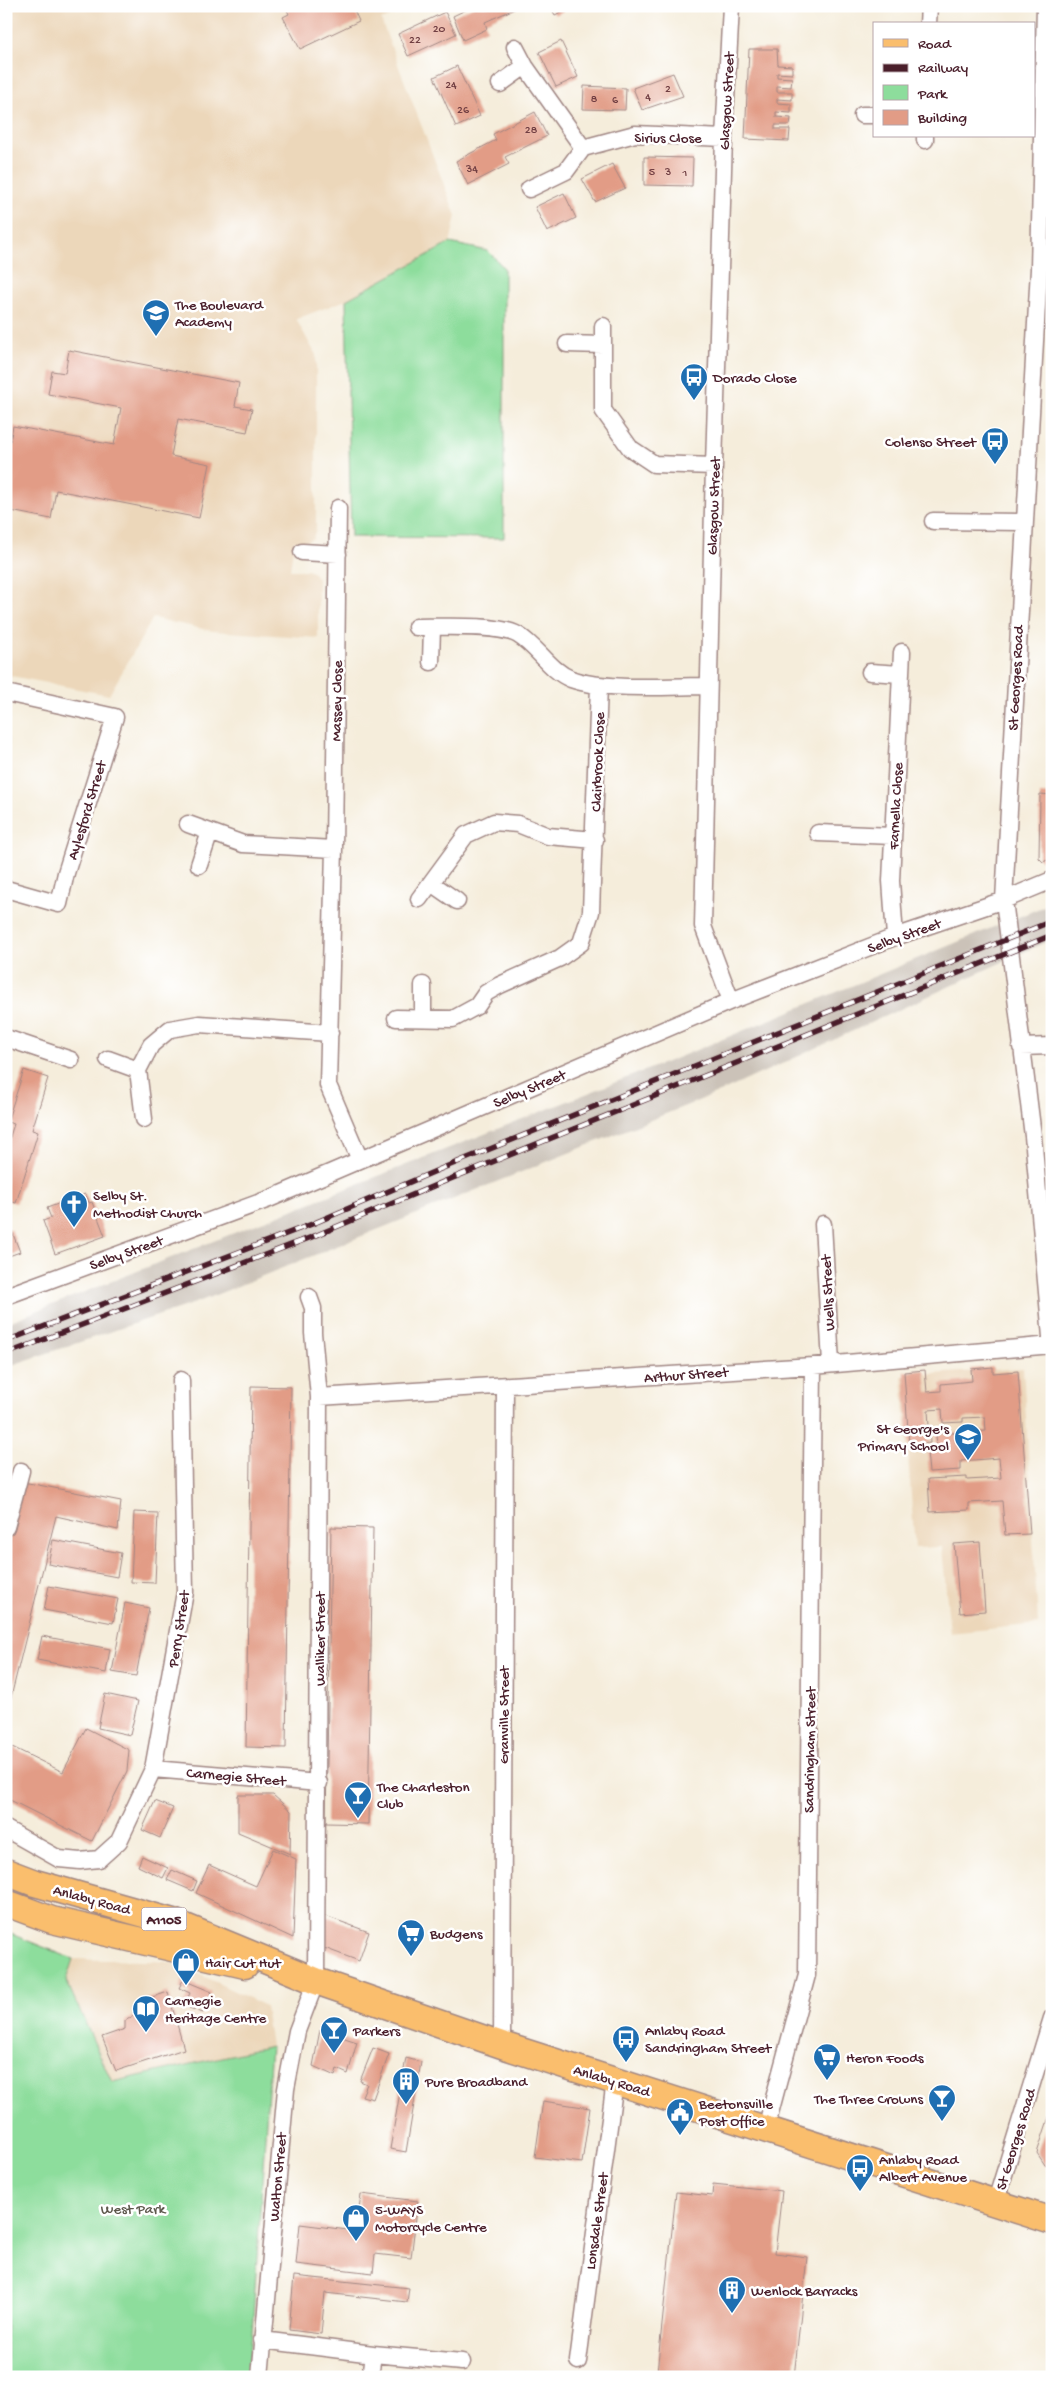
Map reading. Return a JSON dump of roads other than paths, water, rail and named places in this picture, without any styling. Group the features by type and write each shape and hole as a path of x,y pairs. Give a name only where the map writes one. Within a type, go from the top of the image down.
{"main road":[{"name":"Anlaby Road","path":"6,1872 35,1883 173,1922 316,1982 502,2045 1052,2221"},
{"name":"Anlaby Road","path":"6,1903 52,1920 316,1982"}],"street":[{"name":"Glasgow Street","path":"731,6 724,138 714,466 703,926 731,1001"},
{"path":"928,22 929,6"},
{"name":"St Georges Road","path":"1045,6 1039,269 1023,522 1004,900 1033,1136 1052,1346"},
{"path":"516,47 526,66 583,148 566,171 529,188"},
{"path":"500,84 526,66"},
{"name":"Sirius Close","path":"583,148 635,134 724,138"},
{"path":"603,326 603,410 630,448 654,464 714,466"},
{"path":"567,344 604,345"},
{"name":"Massey Close","path":"338,508 334,848 328,1085 360,1160"},
{"path":"933,521 1023,522"},
{"path":"302,552 338,554"},
{"path":"431,662 424,627 498,629 517,634 532,645 547,662 570,679 600,685 708,686"},
{"name":"Farnella Close","path":"895,937 891,881 902,652"},
{"path":"870,672 901,674"},
{"name":"Clairbrook Close","path":"396,1018 453,1019 477,1006 486,993 500,984 560,958 581,943 591,912 600,685"},
{"name":"Aylesford Street","path":"6,693 115,717 66,873 59,904 6,889"},
{"path":"419,899 466,836 494,822 518,824 548,836 595,840"},
{"path":"188,824 243,844 334,848"},
{"path":"199,865 210,832"},
{"path":"818,833 893,836"},
{"name":"Selby Street","path":"6,1296 269,1199 731,1001 895,937 1004,900 1052,880"},
{"path":"431,883 457,901"},
{"path":"423,985 423,1018"},
{"path":"144,1119 138,1070 151,1045 170,1029 199,1024 330,1033"},
{"path":"6,1038 71,1060"},
{"path":"1021,1047 1052,1046"},
{"path":"108,1059 138,1070"},
{"name":"Wells Street","path":"823,1224 832,1363"},
{"name":"Walliker Street","path":"309,1297 313,1308 313,1333 319,1397 319,1783 316,1982"},
{"name":"Arthur Street","path":"319,1397 813,1366 1052,1346"},
{"name":"Sandringham Street","path":"766,2128 807,1974 813,1366"},
{"name":"Perry Street","path":"99,1859 120,1841 153,1769 185,1592 181,1380"},
{"name":"Granville Street","path":"502,2045 505,1386"},
{"path":"6,1527 21,1471"},
{"name":"Carnegie Street","path":"153,1769 319,1783"},
{"name":"Anlaby Road","path":"6,1829 59,1859 80,1861 99,1859"},
{"name":"Walton Street","path":"260,2377 286,2089 297,2030 316,1982"},
{"name":"St Georges Road","path":"995,2204 1052,2018"},
{"name":"Lonsdale Street","path":"578,2361 615,2081"},
{"path":"262,2340 373,2354 462,2362"},
{"path":"370,2377 373,2354"}],"railway":[{"path":"6,1341 312,1224 438,1170 1052,921"},
{"path":"6,1354 317,1235 1052,935"}],"place":[{"name":"The Boulevard Academy","path":"156,337"},
{"name":"Dorado Close","path":"694,401"},
{"name":"Colenso Street","path":"995,465"},
{"name":"Selby St. Methodist Church","path":"74,1228"},
{"name":"St George's Primary School","path":"968,1461"},
{"name":"The Charleston Club","path":"358,1819"},
{"name":"Budgens","path":"411,1957"},
{"name":"Hair Cut Hut","path":"186,1986"},
{"name":"Carnegie Heritage Centre","path":"146,2033"},
{"name":"Parkers","path":"334,2054"},
{"name":"Anlaby Road Sandringham Street","path":"626,2063"},
{"name":"Heron Foods","path":"827,2081"},
{"name":"Pure Broadband","path":"406,2105"},
{"name":"The Three Crowns","path":"942,2122"},
{"name":"Beetonsville Post Office","path":"680,2136"},
{"name":"Anlaby Road Albert Avenue","path":"860,2192"},
{"name":"5-WAYS Motorcycle Centre","path":"356,2242"},
{"name":"Wenlock Barracks","path":"732,2314"}],"park label":[{"name":"West Park","path":"133,2208"}]}
